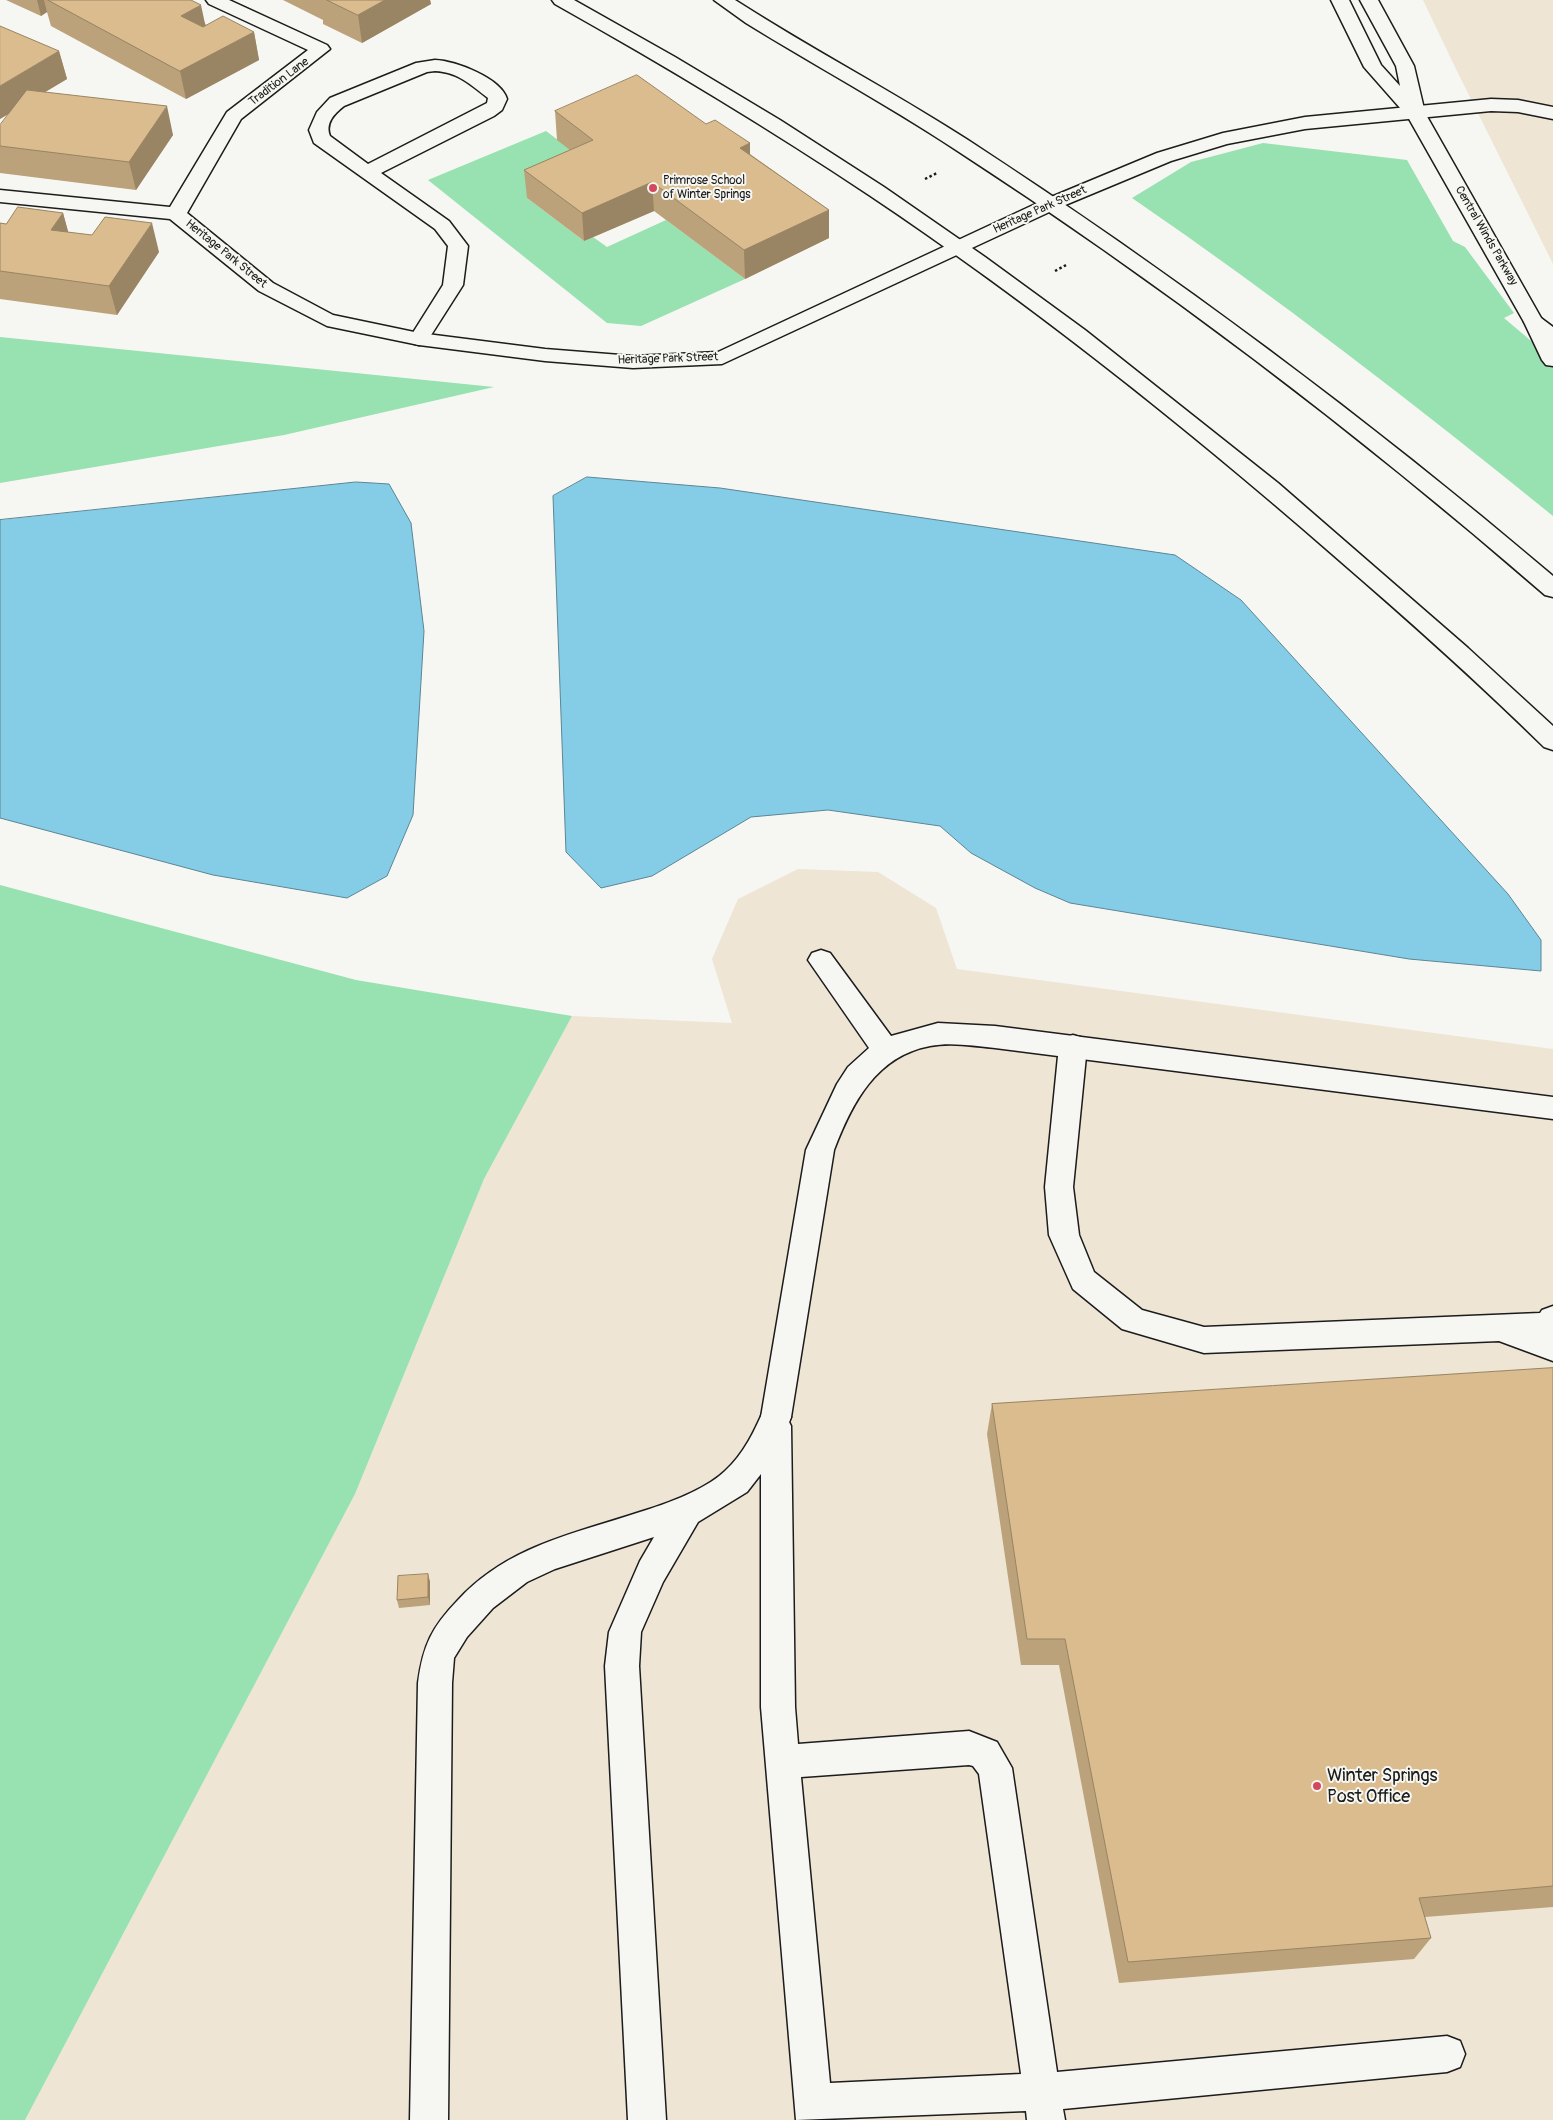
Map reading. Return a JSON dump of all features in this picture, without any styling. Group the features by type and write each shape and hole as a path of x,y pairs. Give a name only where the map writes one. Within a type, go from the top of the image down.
{"street":[{"name":"Tradition Lane","path":"176,214 234,116 321,49 215,0"},
{"path":"561,0 774,125 866,183 959,247 1177,409 1278,493 1409,608 1553,741"},
{"path":"723,0 765,28 956,141 1162,280 1394,456 1553,589"},
{"name":"Central Winds Parkway","path":"1340,0 1373,67 1416,114 1534,322 1553,360"},
{"name":"Central Winds Parkway","path":"1369,0 1405,66 1416,114"},
{"path":"367,172 496,107 497,96 459,67 435,64 423,67 337,102 326,112 320,123 318,130 321,139 367,172 442,224 458,246 453,285 419,339"},
{"name":"Heritage Park Street","path":"0,196 176,214 266,287 327,320 419,339 545,355 633,362 722,358 1051,204 1164,156 1222,139 1305,123 1416,114 1491,105 1518,106 1553,113"},
{"path":"1534,322 1553,338"},
{"path":"821,960 887,1052"},
{"path":"1447,2054 1044,2106 814,2111 777,1683 776,1417 820,1150 833,1115 850,1082 872,1060 904,1042 930,1035 995,1037 1553,1108"},
{"path":"1072,1046 1060,1187 1064,1236 1083,1280 1133,1320 1204,1340 1548,1326 1553,1319"},
{"path":"1499,1327 1553,1348"},
{"path":"429,2120 435,1693 438,1655 456,1626 482,1597 516,1571 549,1556 687,1512 736,1482 764,1446 776,1417"},
{"path":"648,2120 622,1666 625,1632 651,1572 687,1512"},
{"path":"783,1762 969,1748 985,1754 995,1768 1044,2106"}],"shaded area":[{"path":"1423,0 1553,0 1553,264 1454,65"},
{"path":"798,869 878,872 936,908 957,969 1553,1049 1553,2120 25,2120 355,1494 484,1179 572,1016 732,1023 712,959 738,899"}],"green space":[{"path":"546,131 595,168 527,198 584,241 593,237 607,247 666,220 745,279 641,326 607,323 428,180"},
{"path":"1263,143 1407,160 1453,241 1465,247 1514,313 1504,318 1543,351 1553,364 1553,516 1346,353 1240,274 1132,198 1191,162"},
{"path":"0,337 494,387 284,435 0,483"},
{"path":"0,885 356,980 572,1016 484,1179 355,1494 25,2120 0,2120"}],"water":[{"path":"587,477 720,488 1175,555 1241,600 1508,894 1541,940 1541,971 1409,959 1070,903 1035,888 971,853 940,826 828,810 751,817 652,876 601,888 566,852 553,496"},
{"path":"356,482 389,484 411,523 424,631 413,815 387,876 347,898 213,875 0,818 0,520"}],"building":[{"path":"48,0 191,0 201,5 181,16 203,27 223,16 254,32 180,71"},
{"path":"327,0 385,0 358,15"},
{"path":"0,26 59,51 0,86"},
{"name":"Primrose School of Winter Springs","path":"637,75 706,124 715,120 750,143 740,148 829,210 744,250 652,182 582,213 524,170 593,140 555,111"},
{"path":"27,90 167,106 129,162 0,146 0,125"},
{"path":"18,207 63,213 51,230 92,235 105,217 152,223 109,286 0,271 0,223 6,224"},
{"name":"Winter Springs Post Office","path":"1553,1368 1553,1886 1419,1898 1431,1938 1128,1962 1065,1639 1027,1639 992,1404"},
{"path":"428,1574 428,1597 397,1600 398,1576"}],"place":[{"name":"Primrose School of Winter Springs","path":"653,188"},
{"name":"Winter Springs Post Office","path":"1317,1786"}]}
